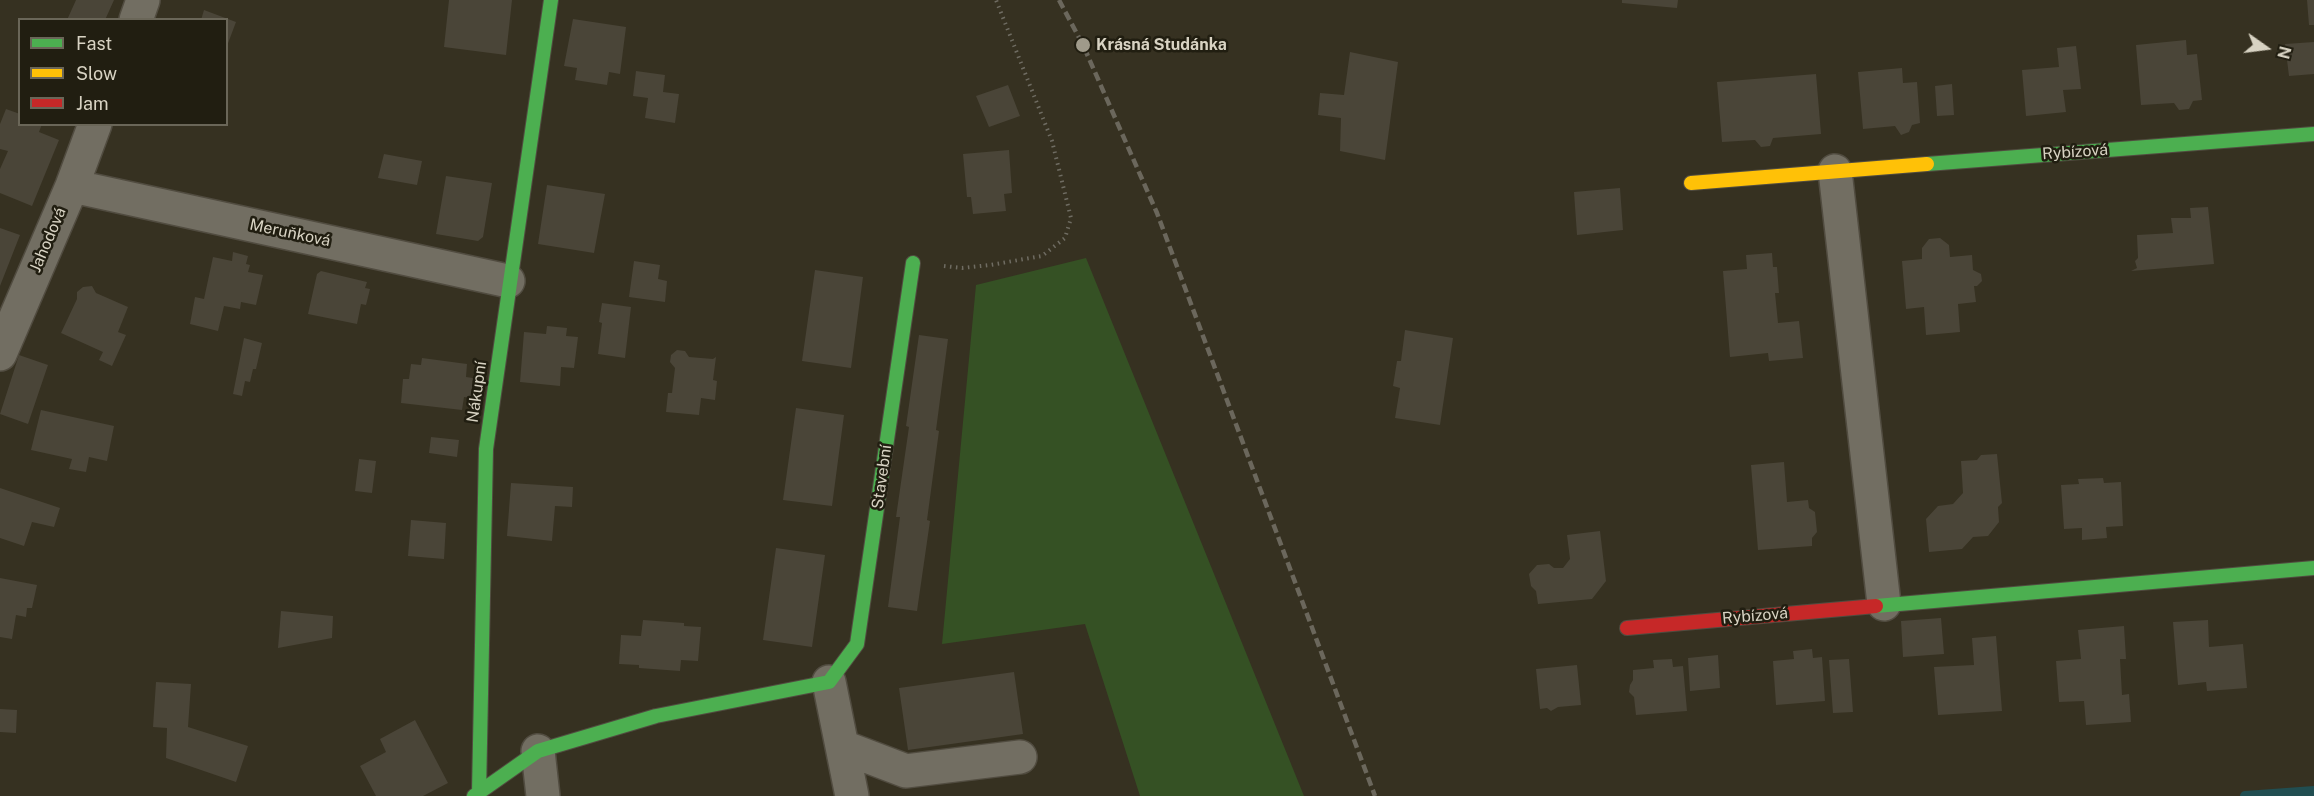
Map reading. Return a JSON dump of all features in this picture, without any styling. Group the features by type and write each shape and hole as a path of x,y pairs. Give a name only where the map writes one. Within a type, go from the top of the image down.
{"street":[{"path":"136,18 143,0"},
{"name":"Nákupní","path":"476,794 486,449 508,281 551,0"},
{"name":"Jahodová","path":"3,338 72,186 94,126"},
{"name":"Rybízová","path":"1690,183 2314,134"},
{"path":"1835,171 1884,604"},
{"name":"Meruňková","path":"72,186 508,281"},
{"name":"Stavební","path":"829,682 857,644 913,263"},
{"name":"Rybízová","path":"1626,628 2314,568"},
{"path":"476,794 538,751 656,716 829,682 852,796"},
{"path":"843,747 906,771 1020,757"},
{"path":"538,751 543,796"}],"path":[{"path":"913,263 962,268 990,265 1042,256 1065,238 1071,218 1052,141 996,0"}],"green space":[{"path":"1086,258 1304,796 1140,796 1085,624 942,644 976,285"}],"building":[{"path":"76,0 114,0 106,18 68,18"},
{"path":"449,0 512,0 506,55 444,47"},
{"path":"1622,0 1678,0 1677,8 1622,3"},
{"path":"2307,0 2314,0 2314,25 2309,25"},
{"path":"204,10 225,18 202,18"},
{"path":"228,19 236,22 228,43"},
{"path":"573,19 626,27 620,74 609,72 607,85 575,80 577,68 564,66"},
{"path":"2186,40 2187,55 2197,54 2202,100 2193,101 2189,109 2179,110 2174,103 2141,105 2136,45"},
{"path":"2314,42 2314,74 2289,76 2285,44"},
{"path":"2076,46 2081,89 2063,90 2066,112 2026,116 2022,70 2059,67 2057,48"},
{"path":"1350,52 1398,62 1385,160 1340,151 1341,118 1318,115 1320,93 1344,95"},
{"path":"1902,68 1903,83 1917,82 1920,123 1912,125 1909,132 1901,135 1895,126 1863,129 1858,72"},
{"path":"636,71 665,75 663,92 679,94 675,123 645,118 648,98 633,96"},
{"path":"1816,74 1821,134 1773,138 1770,146 1761,147 1755,140 1722,142 1717,82"},
{"path":"1952,84 1954,115 1937,116 1935,86"},
{"path":"1008,85 1020,116 989,127 976,96"},
{"path":"6,109 18,113 18,126 41,126 39,132 59,140 32,206 0,193 0,169 8,151 0,149 0,124"},
{"path":"1009,150 1012,193 1004,194 1006,211 973,214 971,197 967,197 963,154"},
{"path":"384,154 422,161 417,185 378,178"},
{"path":"446,176 492,183 483,237 478,241 436,234"},
{"path":"547,185 605,194 594,253 538,244"},
{"path":"1620,188 1623,230 1577,235 1574,192"},
{"path":"2208,207 2214,264 2131,271 2137,268 2135,261 2138,258 2137,235 2173,233 2171,218 2191,218 2190,208"},
{"path":"0,228 20,235 0,286"},
{"path":"1940,238 1949,245 1950,257 1972,255 1973,270 1981,274 1982,281 1974,286 1976,302 1958,304 1960,332 1926,335 1924,307 1906,309 1902,261 1922,259 1922,248 1929,239"},
{"path":"233,252 248,256 246,264 250,265 248,272 263,275 256,305 241,302 240,309 224,306 218,331 190,324 195,297 204,299 213,257 232,261"},
{"path":"1772,253 1773,267 1777,267 1779,293 1775,293 1778,323 1799,321 1803,358 1769,361 1768,353 1730,357 1723,271 1747,269 1746,255"},
{"path":"634,261 660,265 658,279 667,281 665,302 629,297"},
{"path":"815,270 863,277 851,368 802,361"},
{"path":"321,271 367,282 365,288 370,289 366,305 361,304 357,324 308,314 317,274"},
{"path":"92,286 96,293 128,307 118,332 126,335 112,366 99,360 103,352 61,333 77,299 77,292 83,287"},
{"path":"602,303 631,307 625,358 598,354"},
{"path":"547,326 567,328 566,336 578,337 574,368 561,367 560,386 520,382 524,332 546,334"},
{"path":"1405,330 1453,338 1440,425 1395,418 1400,388 1393,386 1397,361 1401,361"},
{"path":"919,335 948,339 927,520 930,521 917,611 888,607 900,517 896,517 909,427 906,426"},
{"path":"244,338 262,343 256,369 253,369 250,382 245,381 242,396 233,394"},
{"path":"677,350 685,351 689,357 713,359 716,357 713,380 717,381 715,400 701,398 699,415 666,412 668,393 672,393 675,368 670,362 671,355"},
{"path":"19,355 48,365 28,424 0,414"},
{"path":"422,358 467,364 466,377 473,378 471,398 464,397 462,410 401,403 403,379 409,379 411,364 421,365"},
{"path":"796,408 844,415 832,506 783,500"},
{"path":"41,410 114,426 107,461 89,457 86,472 69,469 72,459 31,450"},
{"path":"431,437 459,440 457,457 429,453"},
{"path":"1997,454 2002,503 1998,507 1999,522 1988,536 1973,537 1962,549 1929,552 1926,519 1938,506 1953,504 1963,493 1961,461 1977,460 1981,455"},
{"path":"359,459 376,461 372,493 355,491"},
{"path":"1784,462 1787,502 1808,500 1809,508 1815,512 1817,532 1812,538 1812,546 1758,550 1751,465"},
{"path":"2103,478 2104,483 2121,482 2123,526 2106,527 2107,538 2082,540 2082,528 2064,529 2061,485 2079,484 2078,479"},
{"path":"511,483 573,487 572,507 555,506 552,541 507,536"},
{"path":"0,488 60,508 54,527 32,522 24,546 0,538"},
{"path":"411,520 446,523 444,559 408,556"},
{"path":"1600,531 1606,581 1592,599 1538,604 1536,591 1531,586 1529,574 1537,565 1549,564 1554,568 1563,568 1570,559 1567,535"},
{"path":"776,548 825,555 812,647 763,640"},
{"path":"0,578 37,585 32,608 27,608 26,617 16,615 12,639 0,637"},
{"path":"281,611 333,616 332,638 278,648"},
{"path":"1941,618 1944,654 1903,657 1901,621"},
{"path":"643,620 684,623 684,626 701,627 698,661 681,660 680,671 619,664 621,635 641,636"},
{"path":"2208,620 2209,647 2243,644 2247,688 2207,691 2206,682 2178,685 2173,622"},
{"path":"2124,626 2126,659 2120,659 2122,695 2129,694 2131,722 2086,725 2084,701 2059,702 2056,661 2081,659 2078,630"},
{"path":"1996,636 2002,711 1938,715 1934,667 1974,665 1972,638"},
{"path":"1812,649 1813,658 1822,657 1825,701 1776,705 1773,661 1794,659 1793,651"},
{"path":"1718,655 1720,688 1690,691 1688,658"},
{"path":"1672,659 1673,667 1683,666 1687,711 1636,715 1634,697 1629,692 1633,670 1654,668 1653,660"},
{"path":"1849,659 1853,712 1833,713 1829,660"},
{"path":"1577,665 1581,705 1558,707 1551,711 1547,708 1540,709 1536,669"},
{"path":"1014,672 1023,734 908,750 899,688"},
{"path":"156,682 191,684 188,727 248,746 236,782 166,758 167,728 153,727"},
{"path":"0,709 17,710 16,733 0,732"},
{"path":"415,720 448,783 423,796 376,796 360,766 386,752 380,739"}],"waterway":[{"path":"2245,796 2314,791"}],"railway":[{"path":"1059,0 1083,45 1157,213 1375,796"}],"traffic: fast":[{"path":"479,792 486,449 551,0"},
{"path":"1927,164 2314,134"},
{"path":"474,796 538,751 656,716 829,682 857,644 913,263"},
{"path":"1876,606 2314,568"}],"traffic: slow":[{"path":"1691,183 1927,164"}],"traffic: jam":[{"path":"1627,628 1876,606"}],"place":[{"name":"Krásná Studánka","path":"1083,45"}]}
